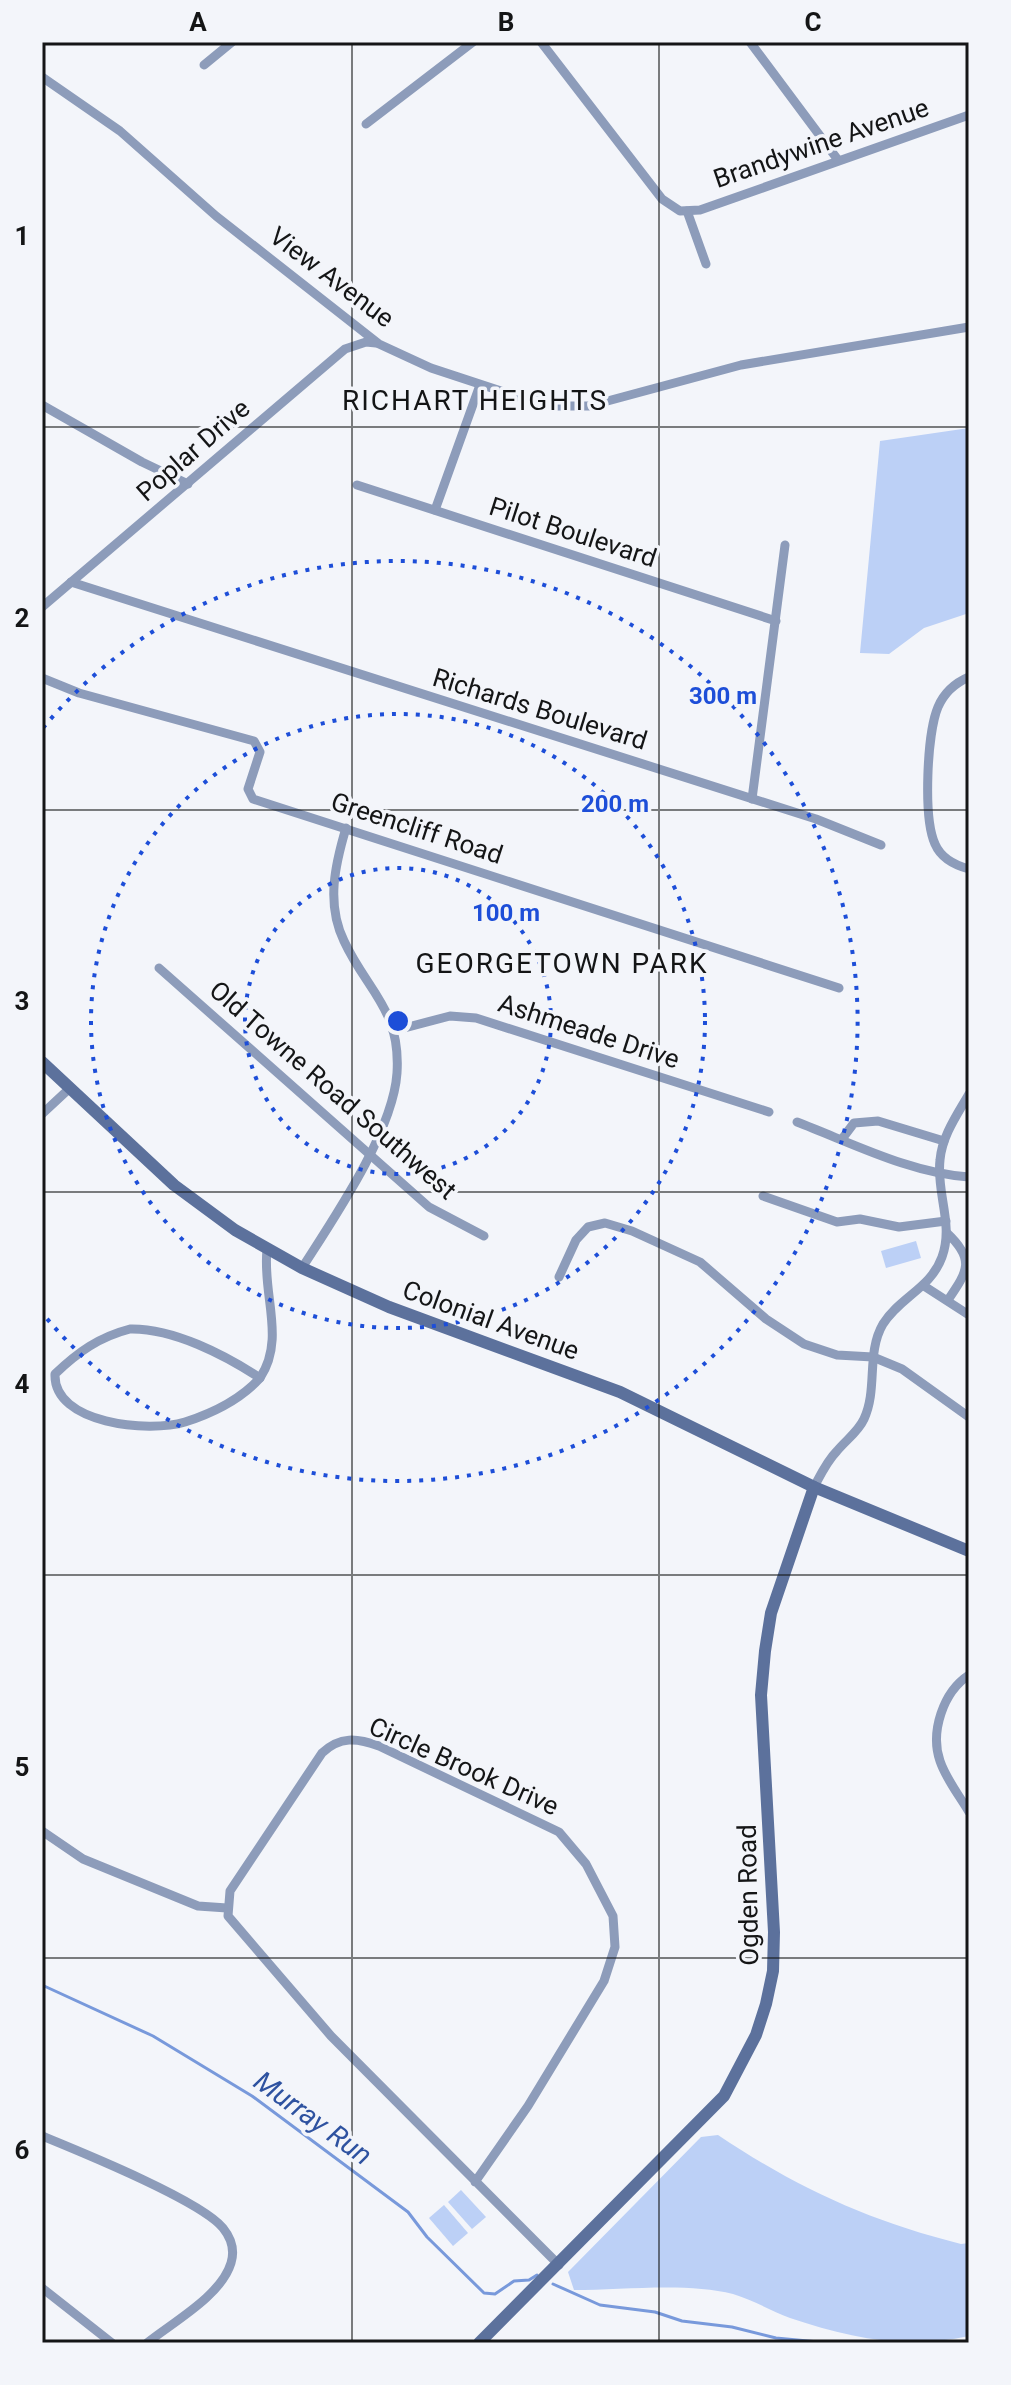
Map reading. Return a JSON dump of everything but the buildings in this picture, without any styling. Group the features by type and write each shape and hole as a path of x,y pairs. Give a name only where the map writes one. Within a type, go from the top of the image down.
{"main road":[{"name":"Colonial Avenue","path":"42,1062 174,1185 267,1250 389,1307 620,1392 814,1487 969,1551"},
{"name":"Ogden Road","path":"479,2343 716,2107 756,2035 773,1971 774,1932 761,1695 765,1651 771,1613 814,1487"}],"street":[{"path":"204,65 232,42"},
{"path":"366,124 473,42"},
{"name":"Brandywine Avenue","path":"541,42 662,199 687,211 969,115"},
{"path":"750,42 838,160"},
{"name":"View Avenue","path":"42,77 120,131 216,216 379,344 480,385 557,406 589,406 741,365 969,327"},
{"name":"Brandywine Avenue","path":"687,211 706,264"},
{"name":"Poplar Drive","path":"42,607 345,349 366,342 379,344"},
{"path":"435,510 480,385"},
{"path":"42,405 142,462 188,484"},
{"name":"Pilot Boulevard","path":"357,485 776,621"},
{"path":"752,799 785,545"},
{"name":"Richards Boulevard","path":"71,582 752,799 881,845"},
{"path":"969,677 953,686 935,715 931,748 930,828 934,842 945,858 969,869"},
{"name":"Greencliff Road","path":"42,678 79,693 254,741 260,752 248,795 839,988"},
{"path":"302,1268 369,1152 395,1086 393,1031 381,998 344,941 338,924 333,882 346,828"},
{"name":"Old Towne Road Southwest","path":"159,968 429,1207 484,1236"},
{"name":"Ashmeade Drive","path":"393,1031 450,1016 476,1018 769,1112"},
{"path":"42,1114 70,1088"},
{"path":"814,1487 824,1467 863,1422 876,1339 889,1316 924,1286 939,1265 947,1233 940,1173 944,1141 969,1094"},
{"path":"842,1139 854,1123 878,1121 944,1141"},
{"path":"797,1122 940,1173 969,1177"},
{"path":"763,1196 837,1222 860,1219 899,1227 946,1221"},
{"path":"559,1277 584,1230 605,1223 658,1241 700,1262 766,1319 804,1344 837,1355 873,1357 902,1369 969,1417"},
{"path":"947,1233 964,1252 966,1264 964,1278 948,1300"},
{"path":"260,1378 211,1352 173,1337 144,1329 130,1329 104,1336 76,1354 55,1374 55,1385 66,1402 91,1416 148,1427 182,1423 215,1411 250,1389 260,1378 274,1347 266,1291 267,1250"},
{"path":"924,1286 969,1315"},
{"path":"969,1675 947,1697 937,1736 939,1758 969,1812"},
{"name":"Circle Brook Drive","path":"227,1908 230,1891 322,1753 344,1740 362,1740 410,1760 544,1822 572,1844 607,1899 613,1916 616,1933 613,1965 528,2106 475,2182"},
{"path":"42,1831 83,1859 198,1906 227,1908 232,1924 331,2036 559,2265"},
{"path":"42,2136 159,2189 217,2222 229,2236 233,2253 224,2276 147,2343"},
{"path":"42,2288 112,2343"}],"shaded area":[{"path":"969,428 969,613 924,628 889,654 860,653 880,441"},
{"path":"916,1241 921,1258 886,1268 881,1251"},
{"path":"718,2135 776,2171 835,2201 895,2225 961,2244 969,2243 969,2336 923,2342 878,2340 790,2318 740,2296 715,2290 676,2287 574,2290 568,2272 701,2137"},
{"path":"461,2190 486,2217 472,2229 448,2202"},
{"path":"444,2205 468,2233 453,2246 429,2218"}],"waterway":[{"name":"Murray Run","path":"42,1985 153,2036 252,2096 408,2212 427,2237 484,2293 495,2294 514,2281 529,2280 537,2275"},
{"name":"Murray Run","path":"553,2284 600,2305 655,2312 682,2321 732,2327 776,2338 829,2343"}],"district":[{"name":"RICHART HEIGHTS","path":"475,400"},
{"name":"GEORGETOWN PARK","path":"562,963"}]}
